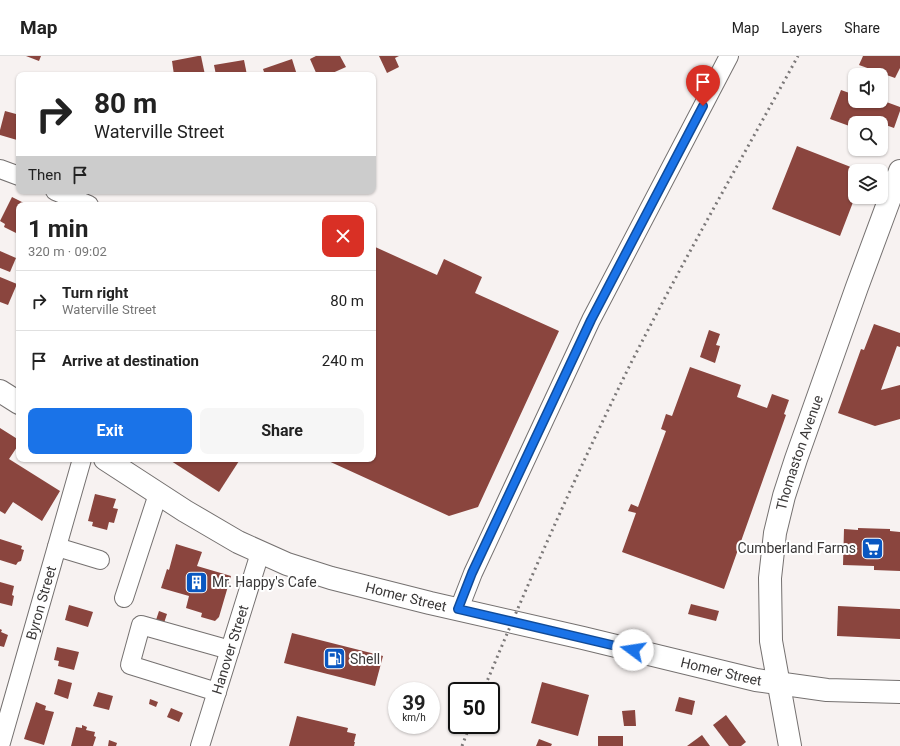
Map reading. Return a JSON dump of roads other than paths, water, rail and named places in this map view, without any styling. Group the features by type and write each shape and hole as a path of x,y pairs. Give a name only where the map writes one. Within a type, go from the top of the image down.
{"main road":[{"name":"Thomaston Avenue","path":"790,746 770,641 771,560 777,522 796,459 900,171"},
{"path":"0,391 16,401"},
{"name":"Homer Street","path":"110,462 212,528 260,553 287,564 331,578 738,677 778,684 842,691 900,692"}],"street":[{"path":"458,609 472,573 591,320 729,56"},
{"path":"0,169 16,175"},
{"path":"62,194 82,202"},
{"name":"Byron Street","path":"0,746 81,462"},
{"path":"124,598 158,494"},
{"path":"57,547 100,560"},
{"name":"Hanover Street","path":"200,746 260,553"},
{"path":"216,692 130,665 141,624 230,650"}],"railway":[{"path":"487,682 554,526 631,363 692,247 798,56"},
{"path":"462,746 467,734"}],"place":[{"name":"Cumberland Farms","path":"872,548"},
{"name":"Mr. Happy's Cafe","path":"196,582"},
{"name":"Shell","path":"334,659"}]}
